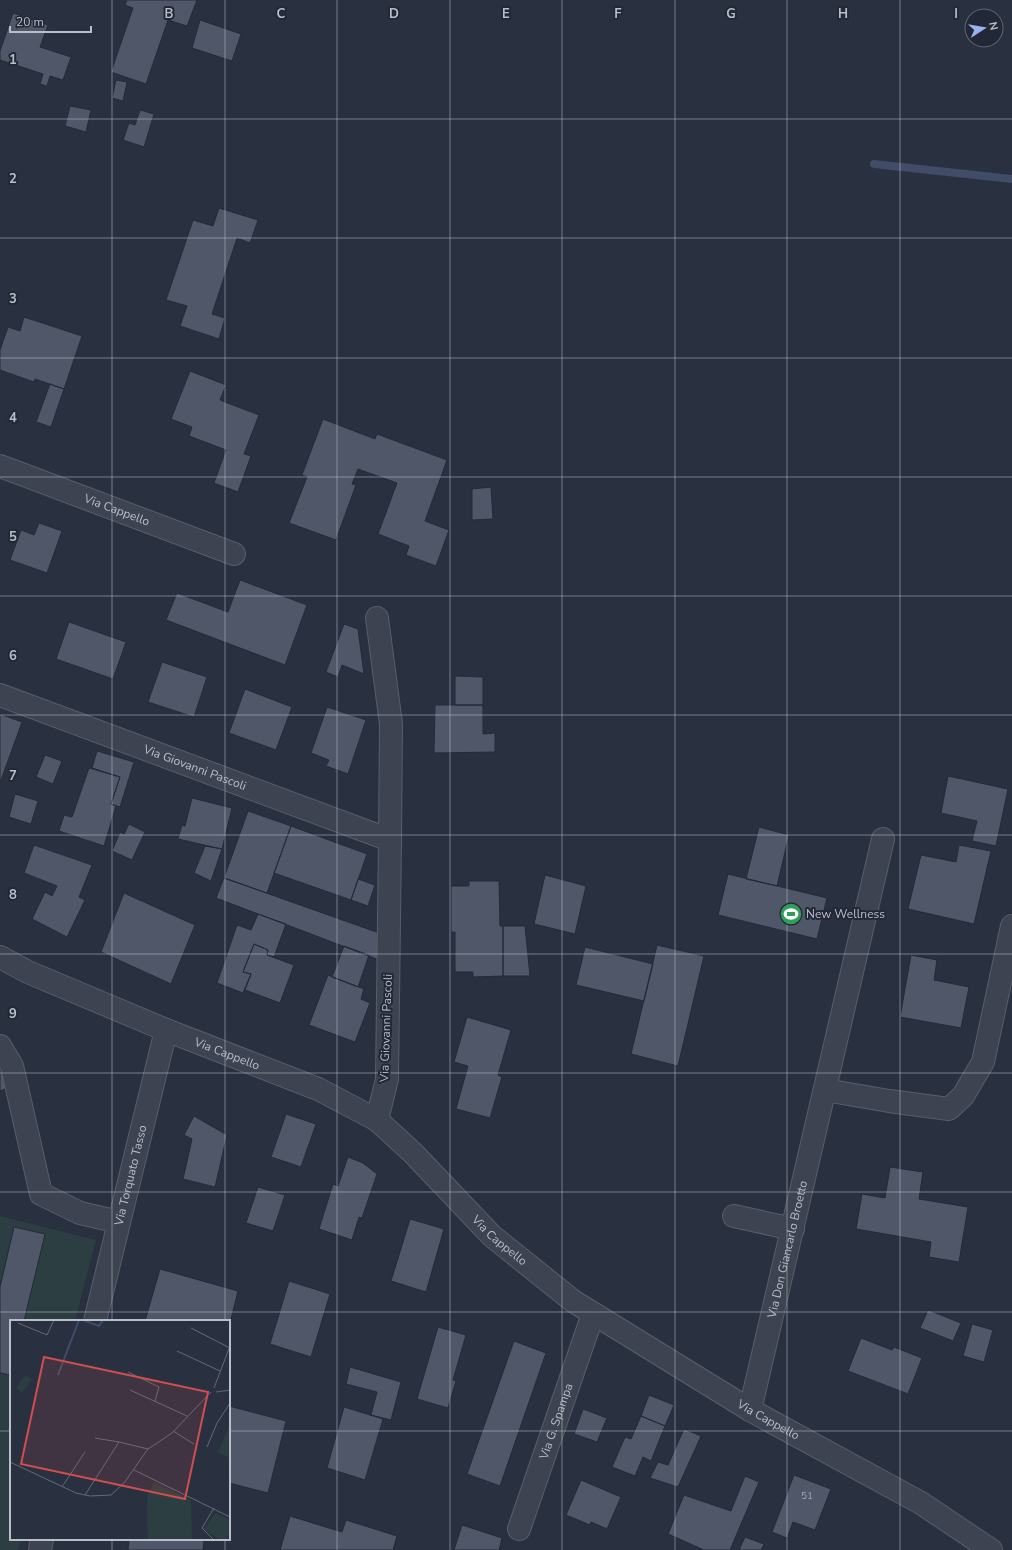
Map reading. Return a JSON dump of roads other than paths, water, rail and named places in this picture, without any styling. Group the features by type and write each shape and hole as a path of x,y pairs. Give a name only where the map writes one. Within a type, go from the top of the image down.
{"street":[{"name":"Via Cappello","path":"0,466 234,554"},
{"name":"Via Giovanni Pascoli","path":"377,618 392,724 387,1079 377,1120"},
{"name":"Via Giovanni Pascoli","path":"0,695 390,840"},
{"name":"Via Don Giancarlo Broetto","path":"750,1410 826,1090 883,839"},
{"path":"826,1090 889,1101 949,1109 963,1096 984,1062 1012,926"},
{"name":"Via Cappello","path":"0,957 28,972 166,1030 318,1089 377,1120 413,1153 492,1236 573,1301 750,1410 921,1503 991,1550"},
{"name":"Via Torquato Tasso","path":"95,1320 166,1030"},
{"path":"0,1046 12,1066 41,1194 80,1213 119,1222"},
{"path":"734,1216 793,1229"},
{"name":"Via G. Spampa","path":"519,1528 593,1314"},
{"path":"40,1550 42,1540"}],"waterway":[{"path":"874,164 1012,179"}],"place":[{"name":"New Wellness","path":"791,914"}]}
